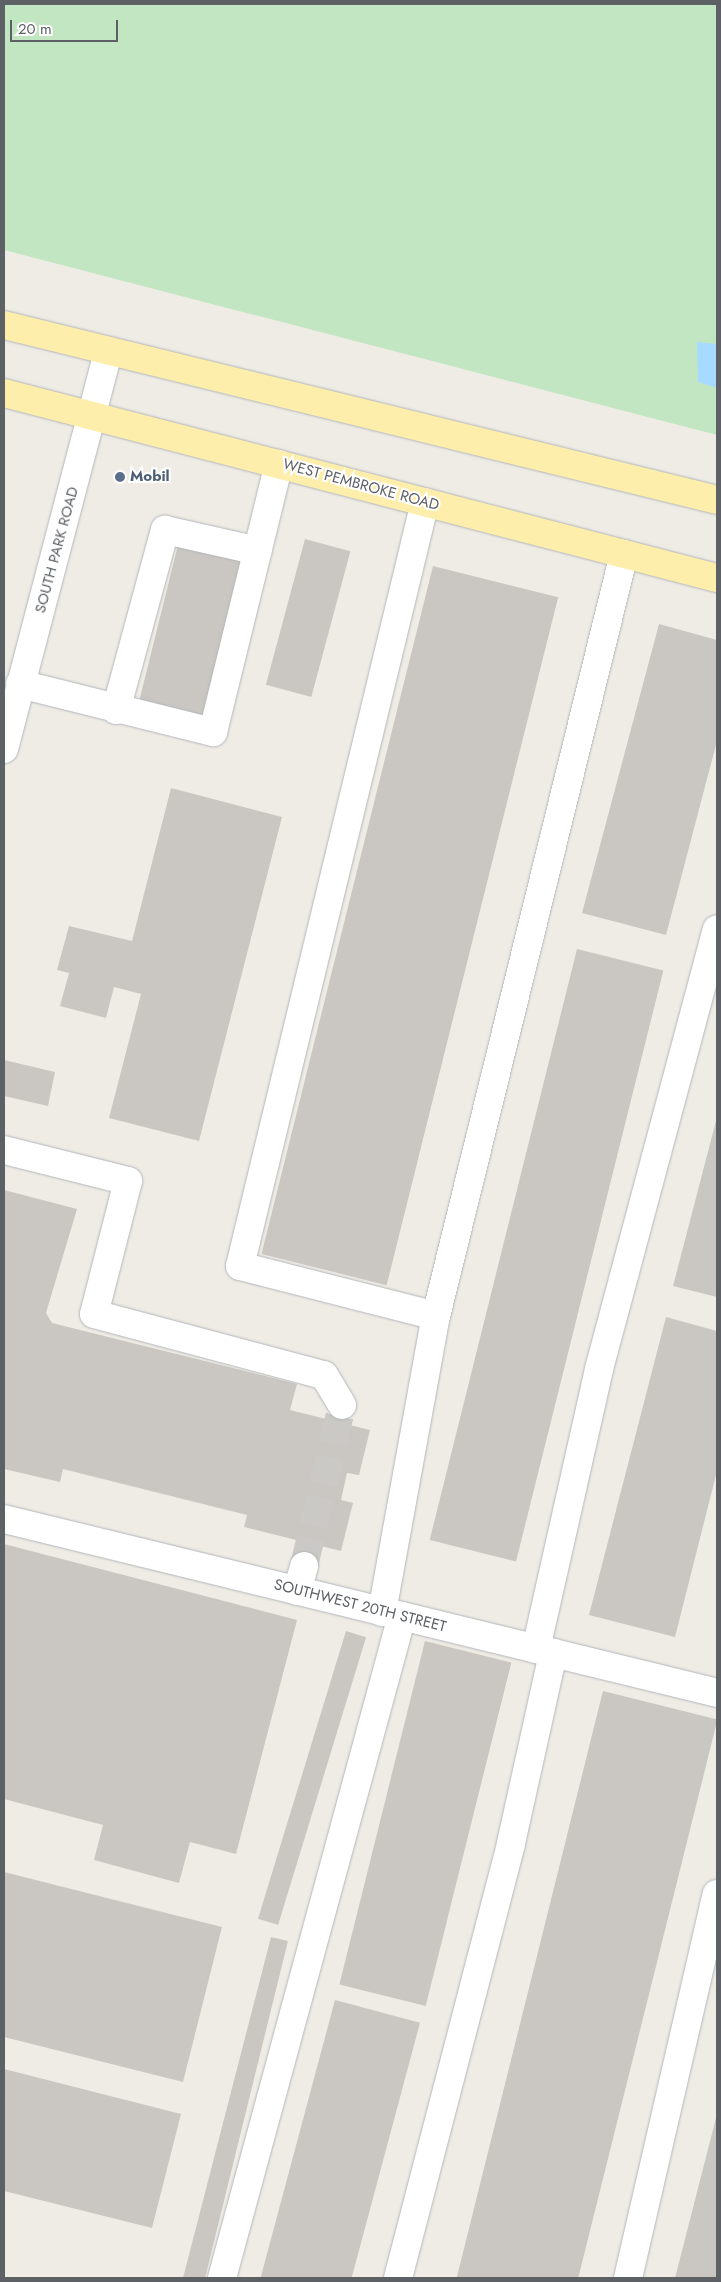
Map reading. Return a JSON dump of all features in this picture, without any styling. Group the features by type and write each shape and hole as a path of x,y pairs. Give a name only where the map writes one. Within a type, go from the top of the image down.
{"main road":[{"path":"4,325 717,500"},
{"name":"WEST PEMBROKE ROAD","path":"4,393 717,578"}],"street":[{"name":"SOUTH PARK ROAD","path":"4,749 8,714 20,684 94,416 108,352"},
{"path":"20,684 116,710 213,732 278,464"},
{"path":"425,502 240,1266 436,1316"},
{"path":"116,710 165,530 258,551"},
{"path":"222,2278 392,1614 436,1316 624,554"},
{"path":"398,2278 511,1843 545,1651 599,1369 717,930"},
{"path":"4,1150 128,1181 94,1314 324,1375 342,1405"},
{"name":"SOUTHWEST 20TH STREET","path":"4,1519 300,1579 392,1614 717,1693"},
{"path":"628,2278 717,1894"}],"green space":[{"path":"4,4 717,4 717,435 4,250"}],"water":[{"path":"697,342 717,344 717,388 698,382"}],"building":[{"path":"305,539 350,551 311,697 266,685"},
{"path":"179,541 242,557 201,723 138,707"},
{"path":"433,566 558,597 387,1285 261,1254"},
{"path":"659,624 717,640 717,741 666,935 582,913"},
{"path":"171,788 282,817 199,1141 109,1118 141,994 114,987 106,1018 60,1006 69,973 57,970 69,926 132,941"},
{"path":"577,949 663,971 516,1561 430,1540"},
{"path":"4,1060 55,1072 48,1106 4,1096"},
{"path":"717,1117 717,1297 673,1286"},
{"path":"4,1190 77,1209 46,1313 52,1323 297,1384 290,1410 370,1430 359,1475 347,1473 341,1500 353,1503 341,1551 244,1527 247,1515 63,1469 60,1482 4,1469"},
{"path":"666,1317 717,1331 717,1471 675,1637 589,1615"},
{"path":"4,1544 297,1620 236,1854 190,1842 179,1883 94,1860 103,1825 4,1799"},
{"path":"346,1631 366,1637 278,1925 258,1919"},
{"path":"425,1641 511,1663 426,2006 339,1984"},
{"path":"603,1691 717,1719 717,1722 578,2278 457,2278"},
{"path":"4,1872 222,1927 183,2082 4,2037"},
{"path":"271,1937 288,1941 205,2278 183,2278"},
{"path":"335,2000 420,2023 352,2278 261,2277"},
{"path":"4,2069 181,2114 152,2228 4,2191"},
{"path":"717,2114 717,2278 675,2278"}],"tunnel":[{"path":"304,1566 342,1405"}],"place":[{"name":"Mobil","path":"120,477"}]}
